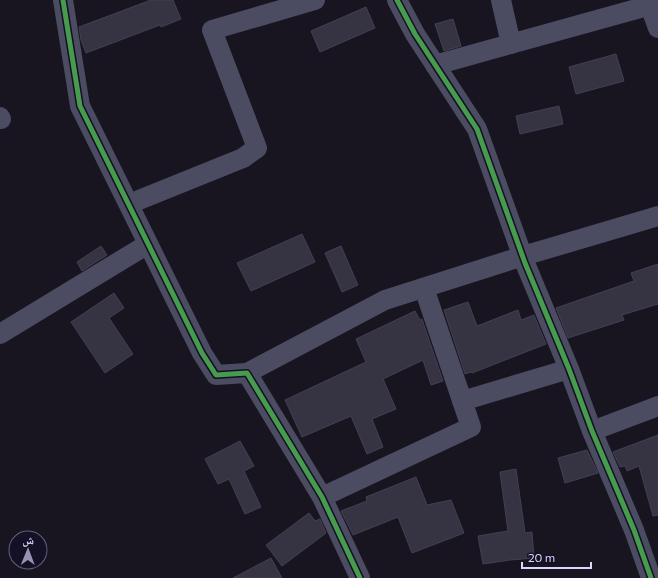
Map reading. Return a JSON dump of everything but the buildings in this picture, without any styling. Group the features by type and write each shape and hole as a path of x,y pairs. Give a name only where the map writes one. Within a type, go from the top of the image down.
{"street":[{"path":"63,0 80,106 202,353 216,375 247,373 385,300 523,256 658,216"},
{"path":"129,204 243,158 257,148 212,30 314,0"},
{"path":"397,0 415,34 477,129 523,256 592,431 634,530 651,578"},
{"path":"501,0 511,44"},
{"path":"435,65 654,4 658,28"},
{"path":"0,334 148,244"},
{"path":"322,497 471,427 424,288"},
{"path":"462,401 568,369"},
{"path":"247,373 322,497 360,578"},
{"path":"592,431 658,406"}],"cycle path":[{"path":"63,0 80,106 202,353 216,375 247,373 322,497 360,578"},
{"path":"397,0 415,34 477,129 525,263 569,369 592,431 634,530 651,578"}]}
